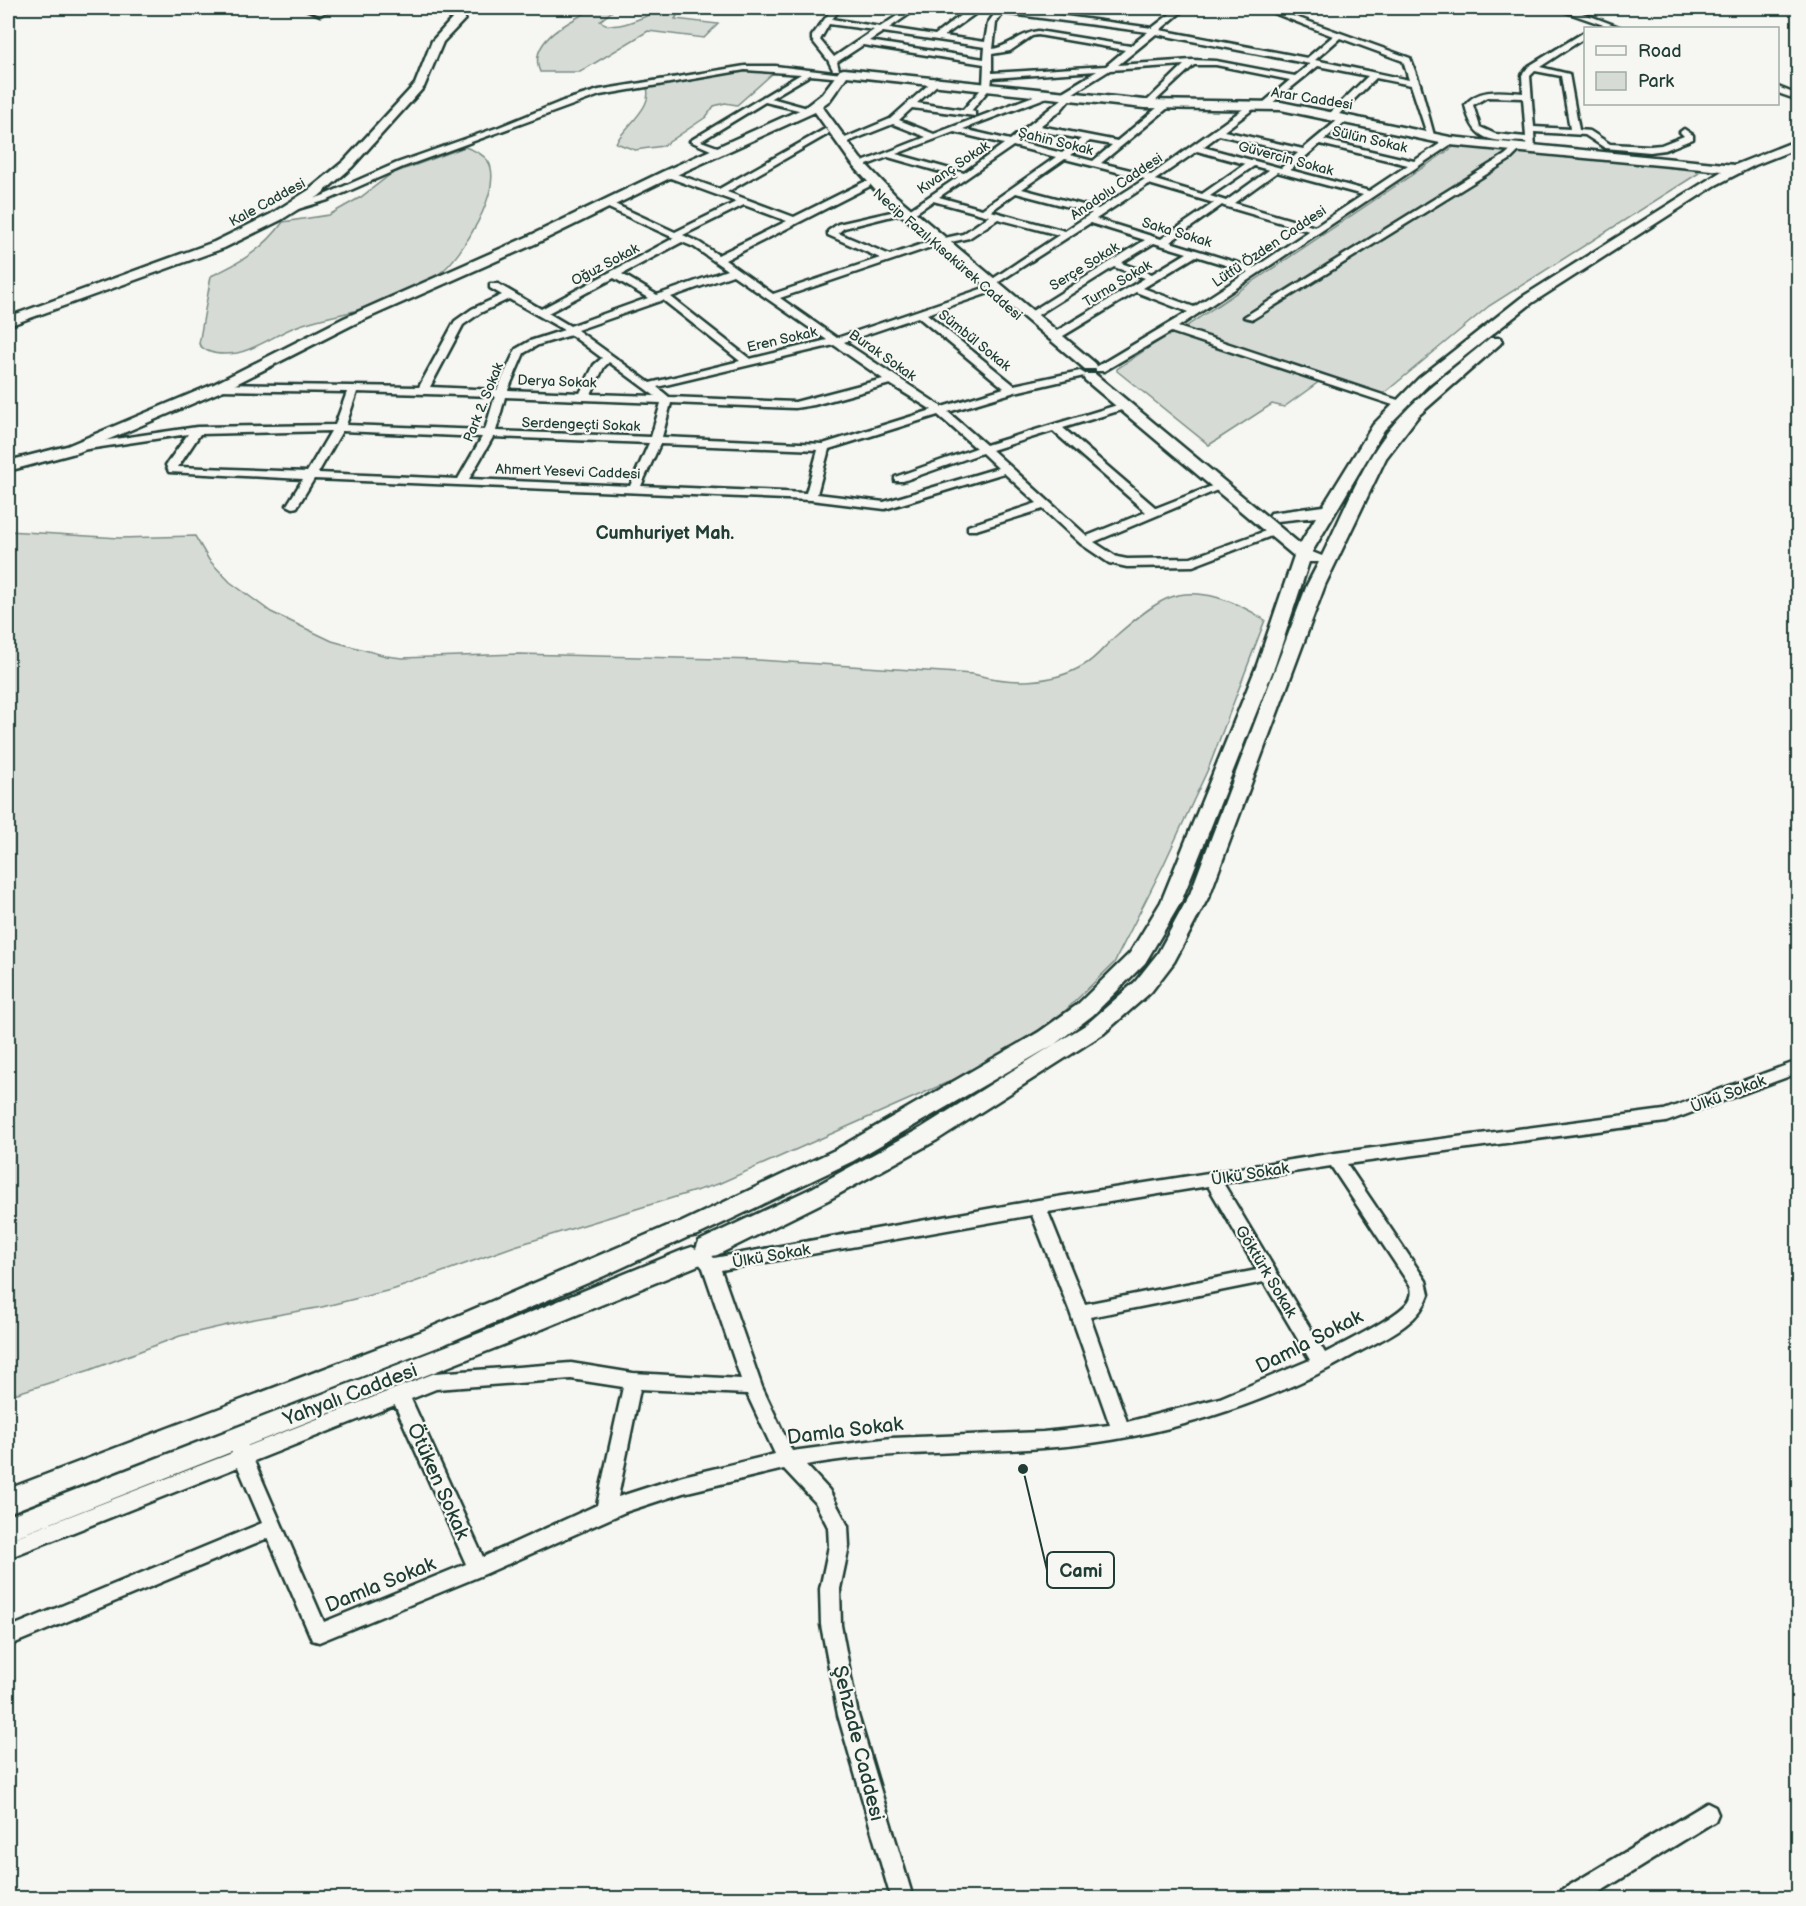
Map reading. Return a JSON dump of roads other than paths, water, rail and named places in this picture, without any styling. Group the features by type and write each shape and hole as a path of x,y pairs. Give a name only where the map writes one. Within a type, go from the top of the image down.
{"street":[{"path":"307,8 320,13 329,8"},
{"name":"Kale Caddesi","path":"8,322 200,253 239,236 291,208 340,173 420,85 436,45 459,19 459,8"},
{"path":"837,8 816,34 816,38 833,61 834,67 843,74"},
{"path":"833,61 914,8"},
{"path":"937,37 976,8 1001,8 1092,19 1153,30 1416,84"},
{"path":"965,113 987,81 990,29 1001,8"},
{"name":"Kıvanç Sokak","path":"889,258 831,233 841,226 902,213 932,198 1061,105 1065,96 1110,67 1182,8"},
{"path":"1265,8 1405,58 1410,64 1432,137"},
{"path":"1567,13 1598,27"},
{"path":"827,21 937,37 988,48 1007,49 1030,34 1038,33 1131,49"},
{"name":"Anadolu Caddesi","path":"990,287 1151,180 1296,79 1340,34"},
{"path":"1527,96 1484,95 1473,99 1469,105 1477,129 1531,144 1526,77 1532,68 1584,34"},
{"path":"861,42 988,62"},
{"path":"987,81 1110,67 1192,62 1216,63 1296,79"},
{"path":"1149,104 1192,62"},
{"path":"291,208 325,198 394,167 592,95 652,82 739,69 767,68 843,74"},
{"path":"1532,68 1565,74 1575,132"},
{"path":"720,151 694,141 809,72"},
{"path":"8,466 73,449 219,387 349,321 812,108 843,74"},
{"name":"Arar Caddesi","path":"843,74 936,81 987,81 1047,94 1149,104 1260,105 1295,108 1450,141 1518,148 1531,144 1736,169"},
{"name":"Serçe Sokak","path":"1029,316 1113,264 1158,241 1280,170 1306,152 1319,141 1374,75"},
{"path":"842,141 893,121 936,81"},
{"path":"1779,90 1798,98"},
{"path":"859,165 1047,94"},
{"path":"1779,98 1798,106"},
{"path":"764,99 812,108"},
{"path":"911,105 987,116"},
{"path":"1094,164 1166,105"},
{"name":"Necip Fazıl Kısakürek Caddesi","path":"812,108 825,132 867,184 1276,524"},
{"name":"Necip Fazıl Kısakürek Caddesi","path":"812,108 902,213"},
{"path":"893,121 933,136"},
{"path":"1032,127 1119,144"},
{"name":"Şahin Sokak","path":"952,129 1094,164 1316,230"},
{"path":"1530,129 1591,134 1599,142 1608,146 1654,149 1690,137 1684,132"},
{"path":"719,193 825,132"},
{"path":"1218,132 1306,152"},
{"path":"983,212 1089,138"},
{"name":"Sülün Sokak","path":"1319,141 1416,164"},
{"name":"Lütfü Özden Caddesi","path":"1090,371 1170,328 1450,141"},
{"name":"Yahyalı Caddesi","path":"8,1501 431,1338 597,1270 845,1155 1016,1057 1085,1010 1127,972 1154,933 1183,877 1266,665 1307,547 1378,428 1400,404 1464,348 1527,300 1660,213 1736,169 1798,144"},
{"name":"Güvercin Sokak","path":"1196,148 1370,194"},
{"path":"1250,317 1508,157 1518,148"},
{"name":"Yahyalı Caddesi","path":"8,1528 239,1448 703,1256 929,1134 1095,1029 1143,987 1167,957 1200,894 1331,552 1378,458 1397,431 1426,400 1501,336 1564,291 1710,195 1752,172 1798,153"},
{"path":"886,154 965,176"},
{"path":"1203,197 1252,163"},
{"path":"668,174 796,221"},
{"path":"719,259 867,184"},
{"path":"1015,190 1101,213"},
{"path":"932,198 1068,235"},
{"name":"Oğuz Sokak","path":"541,313 743,202"},
{"name":"Burak Sokak","path":"607,204 697,245 891,380 939,410 984,448 1085,542 1119,562 1193,562 1276,524"},
{"path":"774,297 889,258 970,234 997,215"},
{"name":"Saka Sokak","path":"1090,220 1255,271"},
{"name":"Turna Sokak","path":"1054,337 1195,252"},
{"path":"1113,264 1153,277"},
{"name":"Park 2. Sokak","path":"462,482 489,435 501,393 523,349 534,343 735,271"},
{"path":"615,274 660,297 748,363"},
{"path":"494,286 571,330 667,400 655,442 634,489"},
{"name":"Necip Fazıl Kısakürek Caddesi","path":"990,287 1054,337 1124,406 1221,486 1307,547"},
{"name":"Eren Sokak","path":"649,386 837,341 990,287"},
{"path":"1135,288 1195,311"},
{"path":"423,390 459,323 476,311 510,295"},
{"name":"Sümbül Sokak","path":"919,313 1012,389"},
{"path":"1170,328 1400,404"},
{"path":"584,397 599,364 609,357"},
{"name":"Serdengeçti Sokak","path":"73,449 146,435 197,430 339,428 824,447 1012,389 1090,371"},
{"name":"Derya Sokak","path":"219,387 423,390 801,405 891,380"},
{"path":"293,505 339,428 353,389"},
{"path":"899,479 984,448 1124,406"},
{"path":"1056,427 1154,513"},
{"name":"Ahmert Yesevi Caddesi","path":"197,430 172,465 173,470 811,496 885,506 1006,469"},
{"path":"811,496 824,447"},
{"path":"1085,542 1221,486"},
{"path":"972,528 1044,504"},
{"path":"1276,524 1328,510"},
{"path":"1307,547 1331,552"},
{"name":"Ülkü Sokak","path":"703,1256 1038,1207 1335,1159 1666,1116 1798,1067"},
{"name":"Damla Sokak","path":"239,1448 318,1633 478,1568 605,1511 691,1483 787,1460 892,1446 1057,1439 1121,1431 1212,1408 1282,1382 1322,1364 1414,1308 1422,1295 1420,1286 1335,1159"},
{"name":"Göktürk Sokak","path":"1212,1179 1322,1364"},
{"path":"1038,1207 1079,1312 1121,1431"},
{"path":"684,1230 672,1242 675,1252 680,1255 703,1256 753,1387 787,1460"},
{"path":"1079,1312 1269,1274"},
{"path":"8,1549 239,1448 400,1395 435,1381 571,1371 633,1382 753,1387"},
{"path":"605,1511 633,1382"},
{"name":"Ötüken Sokak","path":"400,1395 478,1568"},
{"name":"Şehzade Caddesi","path":"787,1460 817,1489 838,1526 839,1546 830,1589 831,1624 848,1715 902,1899"},
{"path":"8,1638 273,1527"},
{"path":"1570,1899 1707,1814"}],"place":[{"name":"Cami","path":"1023,1469"}],"district":[{"name":"Cumhuriyet Mah.","path":"665,533"}]}
